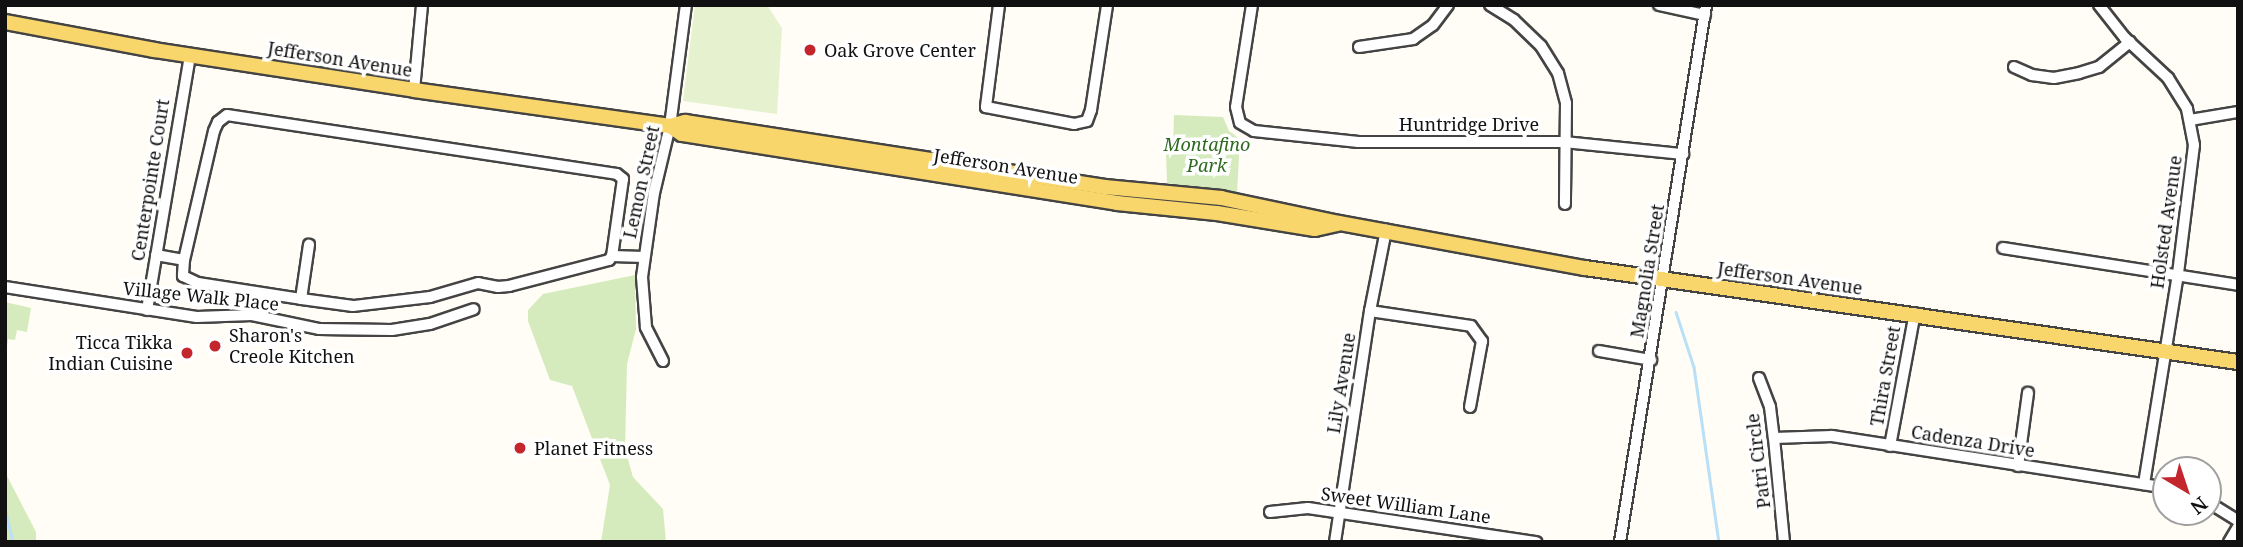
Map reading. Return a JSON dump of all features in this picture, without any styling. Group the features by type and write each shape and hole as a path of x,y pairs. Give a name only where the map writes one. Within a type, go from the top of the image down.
{"main road":[{"name":"Jefferson Avenue","path":"5,22 154,50 414,90 670,126 685,122 1105,187 1221,198 1339,223 1664,280 1915,313 2238,362"},
{"name":"Jefferson Avenue","path":"670,126 682,134 976,181 1315,229 1339,223"},
{"path":"976,181 989,175 1079,189 1105,187"}],"street":[{"path":"414,90 422,5"},
{"name":"Lemon Street","path":"663,362 646,327 642,300 644,257 654,193 670,126 686,5"},
{"path":"999,5 986,107 1074,124 1087,121 1107,5"},
{"name":"Huntridge Drive","path":"1252,5 1236,107 1240,123 1254,131 1358,142 1564,142 1683,154"},
{"path":"1359,47 1413,39 1433,25 1448,5"},
{"path":"1490,5 1514,20 1541,46 1558,73 1566,103 1565,204"},
{"path":"1659,5 1705,10"},
{"name":"Holsted Avenue","path":"2099,5 2130,41 2168,78 2188,109 2194,145 2178,274 2144,484"},
{"name":"Magnolia Street","path":"1620,542 1664,280 1705,10"},
{"path":"2014,67 2032,75 2054,78 2079,73 2099,67 2130,41"},
{"name":"Centerpointe Court","path":"147,310 190,55"},
{"path":"2190,121 2238,112"},
{"path":"227,115 617,174 623,185 612,256 609,260 509,286 478,283 430,296 353,306 198,284 183,276 184,261 214,131 227,115"},
{"name":"Lily Avenue","path":"1335,542 1370,311 1386,230"},
{"path":"300,299 309,245"},
{"path":"2003,248 2238,285"},
{"path":"156,255 184,261"},
{"path":"612,256 644,257"},
{"name":"Village Walk Place","path":"5,287 197,317 252,316 319,330 376,332 430,324 474,309"},
{"path":"352,331 353,306"},
{"path":"1370,311 1471,326 1482,341 1470,407"},
{"name":"Thira Street","path":"1890,446 1915,313"},
{"path":"1599,351 1651,360"},
{"name":"Patri Circle","path":"1759,378 1770,407 1784,542"},
{"path":"2018,466 2028,393"},
{"name":"Cadenza Drive","path":"1774,438 1832,436 2152,485"},
{"name":"Sweet William Lane","path":"1270,512 1308,508 1536,542"},
{"path":"2222,511 2238,521"},
{"path":"2229,542 2238,527"}],"green space":[{"path":"695,5 767,5 782,28 777,114 683,101"},
{"name":"Montafino Park","path":"1174,115 1223,117 1229,131 1240,139 1237,193 1167,183 1166,151 1173,151"},
{"path":"635,275 636,329 627,364 625,449 633,477 663,509 666,542 601,542 610,485 572,386 550,380 528,321 528,310 543,294"},
{"path":"5,302 31,308 27,332 17,330 15,340 8,339 5,361"},
{"path":"5,472 36,532 36,542 5,542"}],"waterway":[{"path":"1676,312 1694,367 1719,542"},
{"path":"5,509 13,542"}],"place":[{"name":"Oak Grove Center","path":"810,50"},
{"name":"Sharon's Creole Kitchen","path":"215,346"},
{"name":"Ticca Tikka Indian Cuisine","path":"187,353"},
{"name":"Planet Fitness","path":"520,448"}]}
